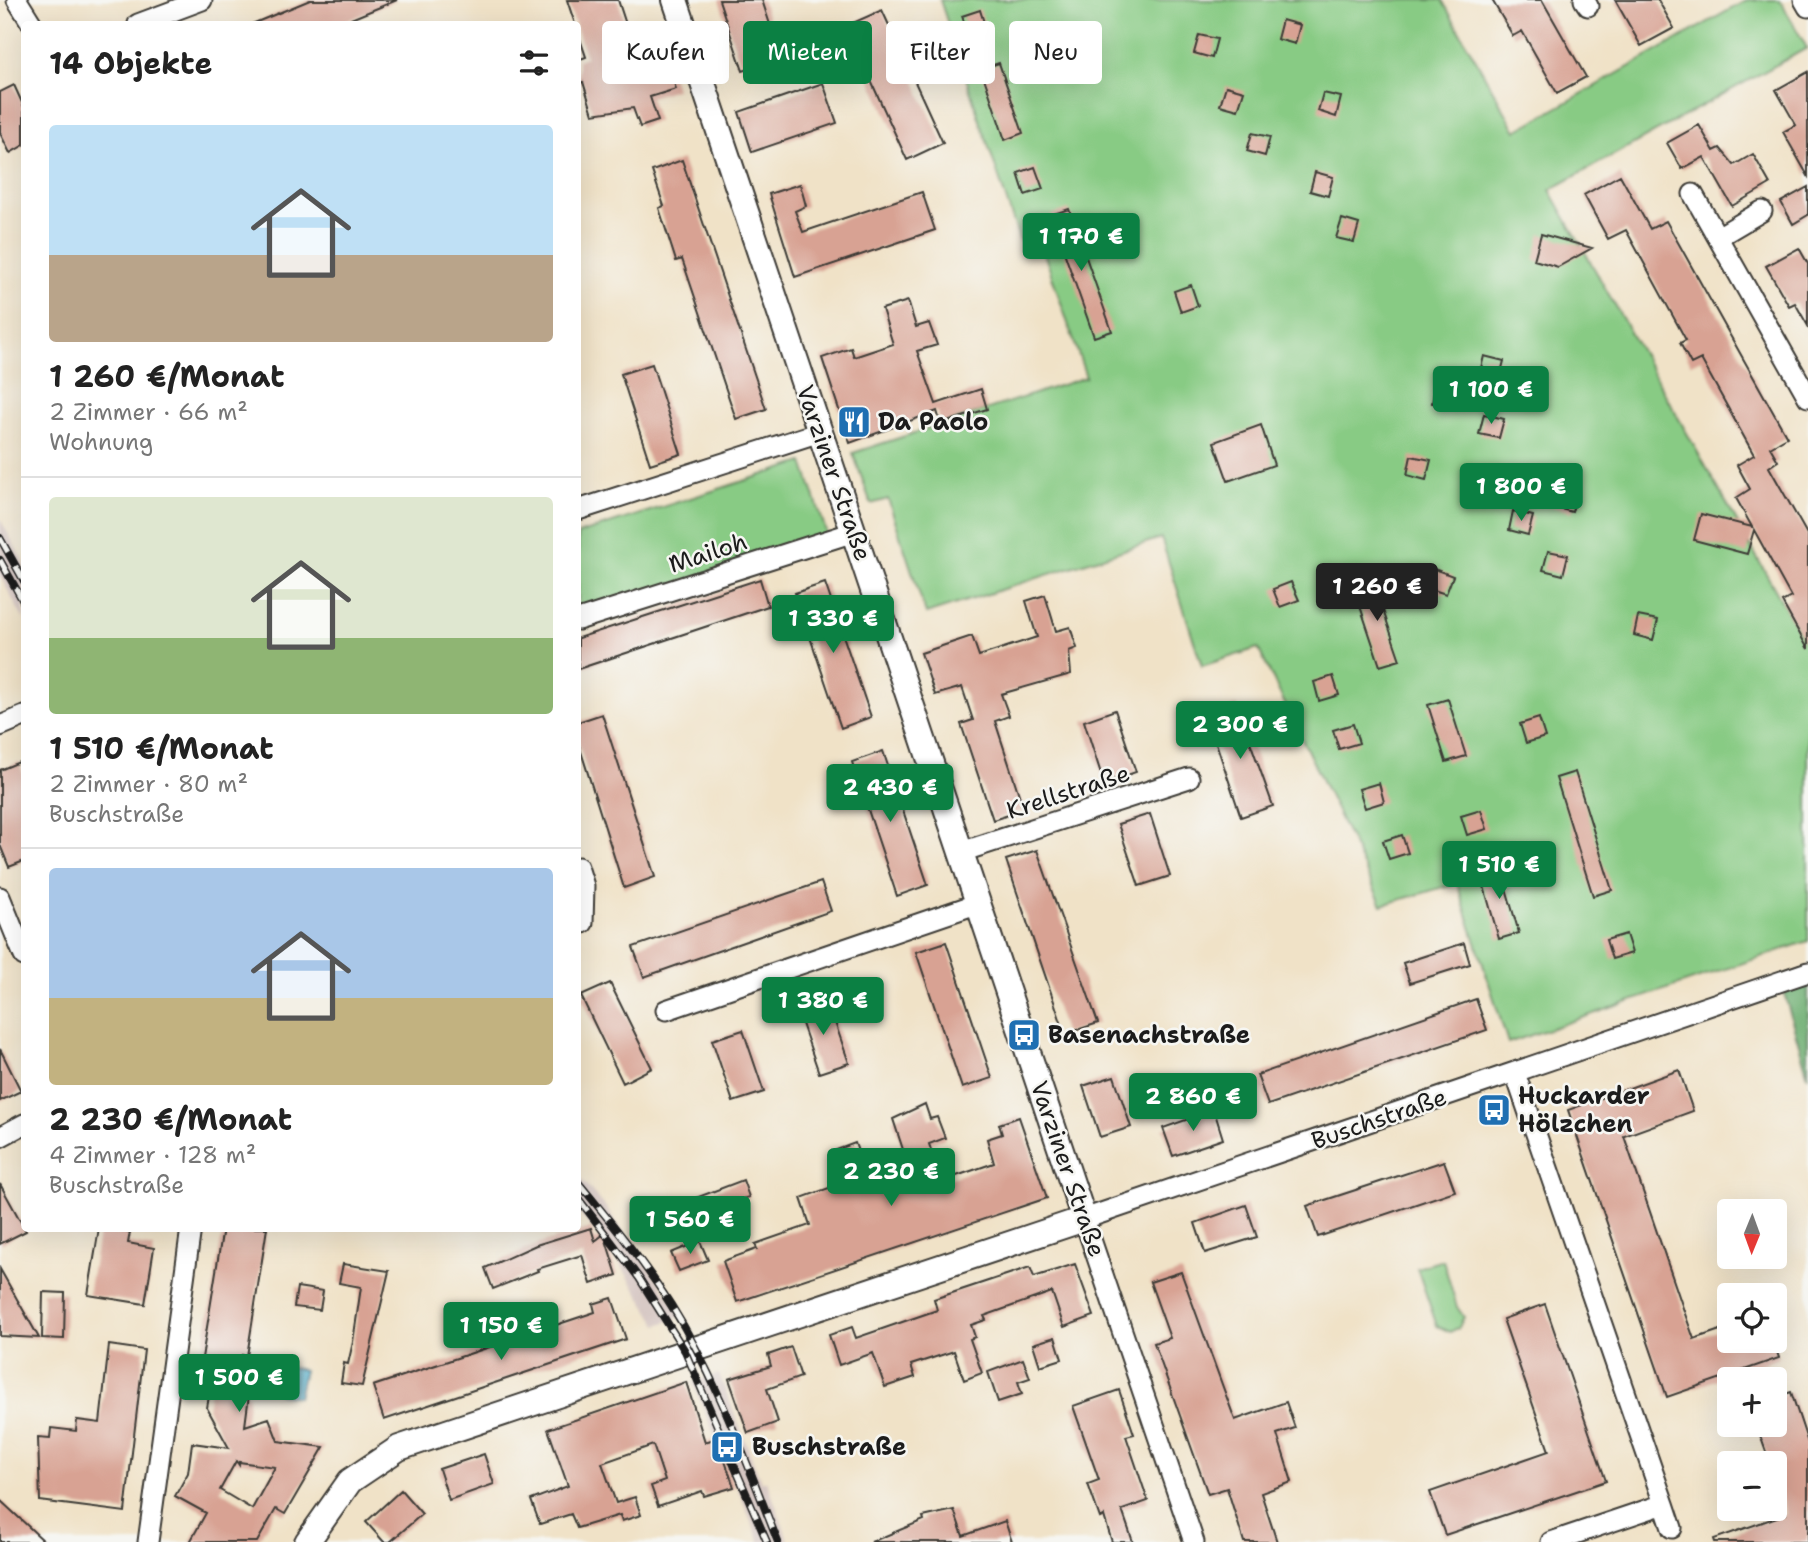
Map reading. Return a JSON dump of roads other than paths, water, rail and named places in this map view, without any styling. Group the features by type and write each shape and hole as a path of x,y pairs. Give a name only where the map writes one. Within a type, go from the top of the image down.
{"street":[{"path":"17,0 30,21"},
{"path":"146,21 202,0"},
{"name":"Varziner Straße","path":"675,0 1194,1542"},
{"path":"1804,0 1808,7"},
{"path":"1693,194 1808,397"},
{"path":"1717,237 1762,211"},
{"path":"581,509 820,432"},
{"name":"Mailoh","path":"581,619 854,533"},
{"path":"0,726 21,717"},
{"name":"Krellstraße","path":"961,852 1189,778"},
{"path":"581,876 584,886 583,923"},
{"path":"0,897 21,949"},
{"path":"666,1010 979,903"},
{"name":"Buschstraße","path":"307,1542 350,1481 399,1448 1084,1219 1808,972"},
{"path":"1515,1073 1672,1528"},
{"path":"0,1137 21,1126"},
{"path":"148,1542 190,1232"},
{"path":"1551,1542 1664,1504"}],"water":[{"path":"285,1366 304,1370 298,1397 279,1394"}],"railway":[{"path":"0,538 21,576"},
{"path":"0,560 21,598"},
{"path":"581,1186 649,1273 687,1333 730,1421 778,1542"},
{"path":"581,1202 639,1278 685,1351 767,1542"}],"place":[{"name":"Da Paolo","path":"854,422"},
{"name":"Basenachstraße","path":"1024,1035"},
{"name":"Huckarder Hölzchen","path":"1494,1110"},
{"name":"Buschstraße","path":"727,1447"}]}
